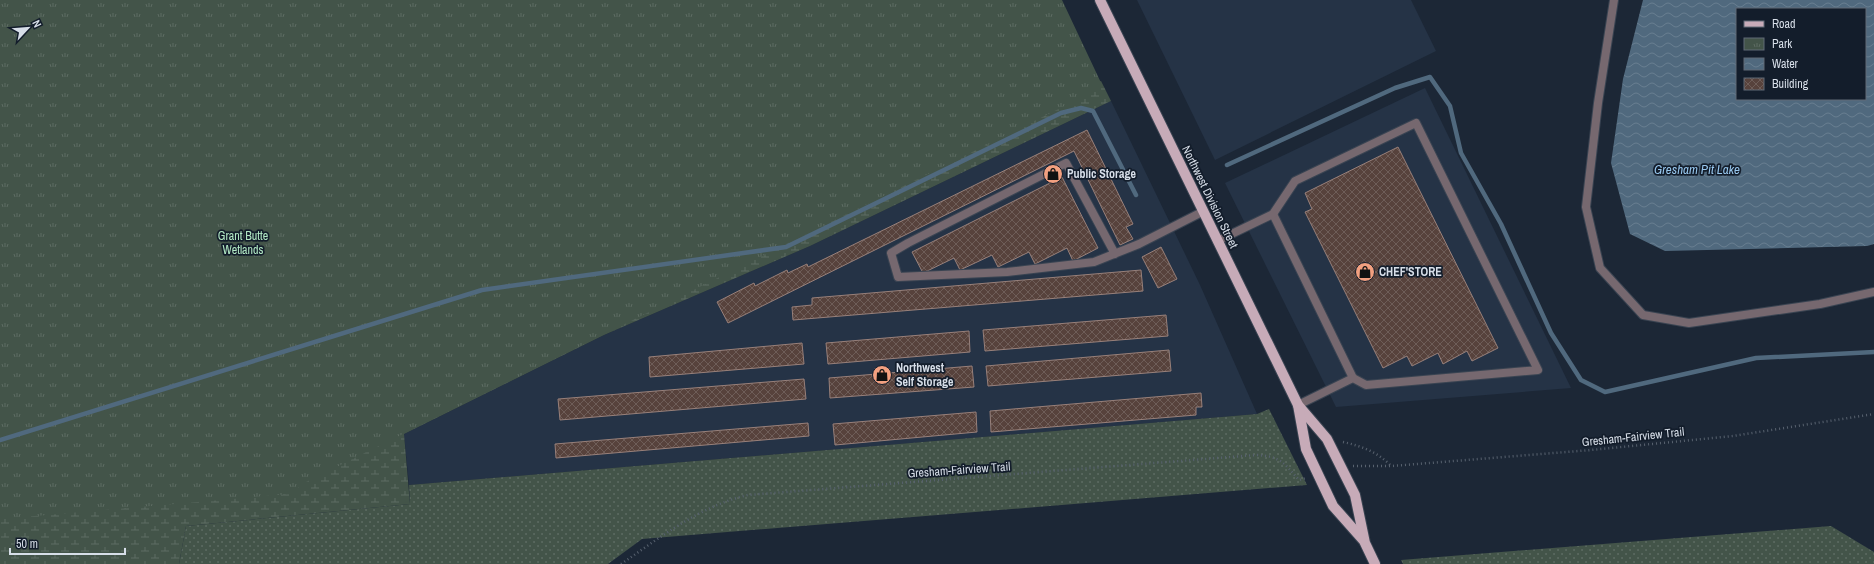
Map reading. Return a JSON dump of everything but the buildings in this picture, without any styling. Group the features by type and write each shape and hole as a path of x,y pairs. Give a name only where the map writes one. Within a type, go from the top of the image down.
{"main road":[{"name":"Northwest Division Street","path":"1100,0 1202,212 1298,405 1327,439 1354,495 1365,543 1375,564"},
{"name":"Northwest Division Street","path":"1298,405 1306,449 1333,506 1365,543"}],"lane":[{"path":"1614,0 1598,103 1586,207 1600,268 1643,315 1689,322 1820,304 1874,292"},
{"path":"1217,241 1273,214 1295,181 1416,123 1538,370 1366,385 1353,378 1273,214"},
{"path":"1115,254 1066,163 908,243 892,253 898,277 1007,272 1094,262 1115,254 1139,244 1202,212"},
{"path":"1298,405 1353,378"}],"path":[{"name":"Gresham-Fairview Trail","path":"1354,466 1392,466 1591,450 1733,436 1874,414"},
{"path":"1327,439 1365,448 1392,466"},
{"name":"Gresham-Fairview Trail","path":"621,564 700,513 728,499 748,494 1256,455 1276,458 1283,462 1298,480 1306,478"}],"shaded area":[{"path":"1137,0 1411,0 1436,51 1215,160"},
{"path":"1425,88 1571,388 1336,407 1225,183"},
{"name":"Northwest Self Storage","path":"1111,101 1200,285 1257,414 409,485 404,434 604,335 810,246"}],"green space":[{"name":"Grant Butte Wetlands","path":"0,0 1062,0 1103,87 298,486 301,493 0,519"},
{"path":"1101,81 1111,101 810,246 604,335 404,434 410,504 186,526 179,564 0,564 0,287 982,122"},
{"path":"1269,409 1307,485 642,539 608,564 179,564 186,526 410,504 409,485 1257,414"},
{"path":"1831,526 1874,552 1874,564 1403,564 1401,560"}],"water":[{"name":"Gresham Pit Lake","path":"1643,0 1874,0 1874,244 1867,246 1665,251 1630,234 1611,163 1623,79"}],"waterway":[{"path":"1227,165 1395,88 1430,77 1450,106 1461,153 1501,224 1551,333 1581,380 1605,392 1756,358 1874,352"},
{"path":"0,440 482,290 786,247 1061,113 1081,108 1093,111 1136,195"}],"place":[{"name":"Public Storage","path":"1053,174"},
{"name":"CHEF'STORE","path":"1365,272"},
{"name":"Northwest Self Storage","path":"882,375"}]}
